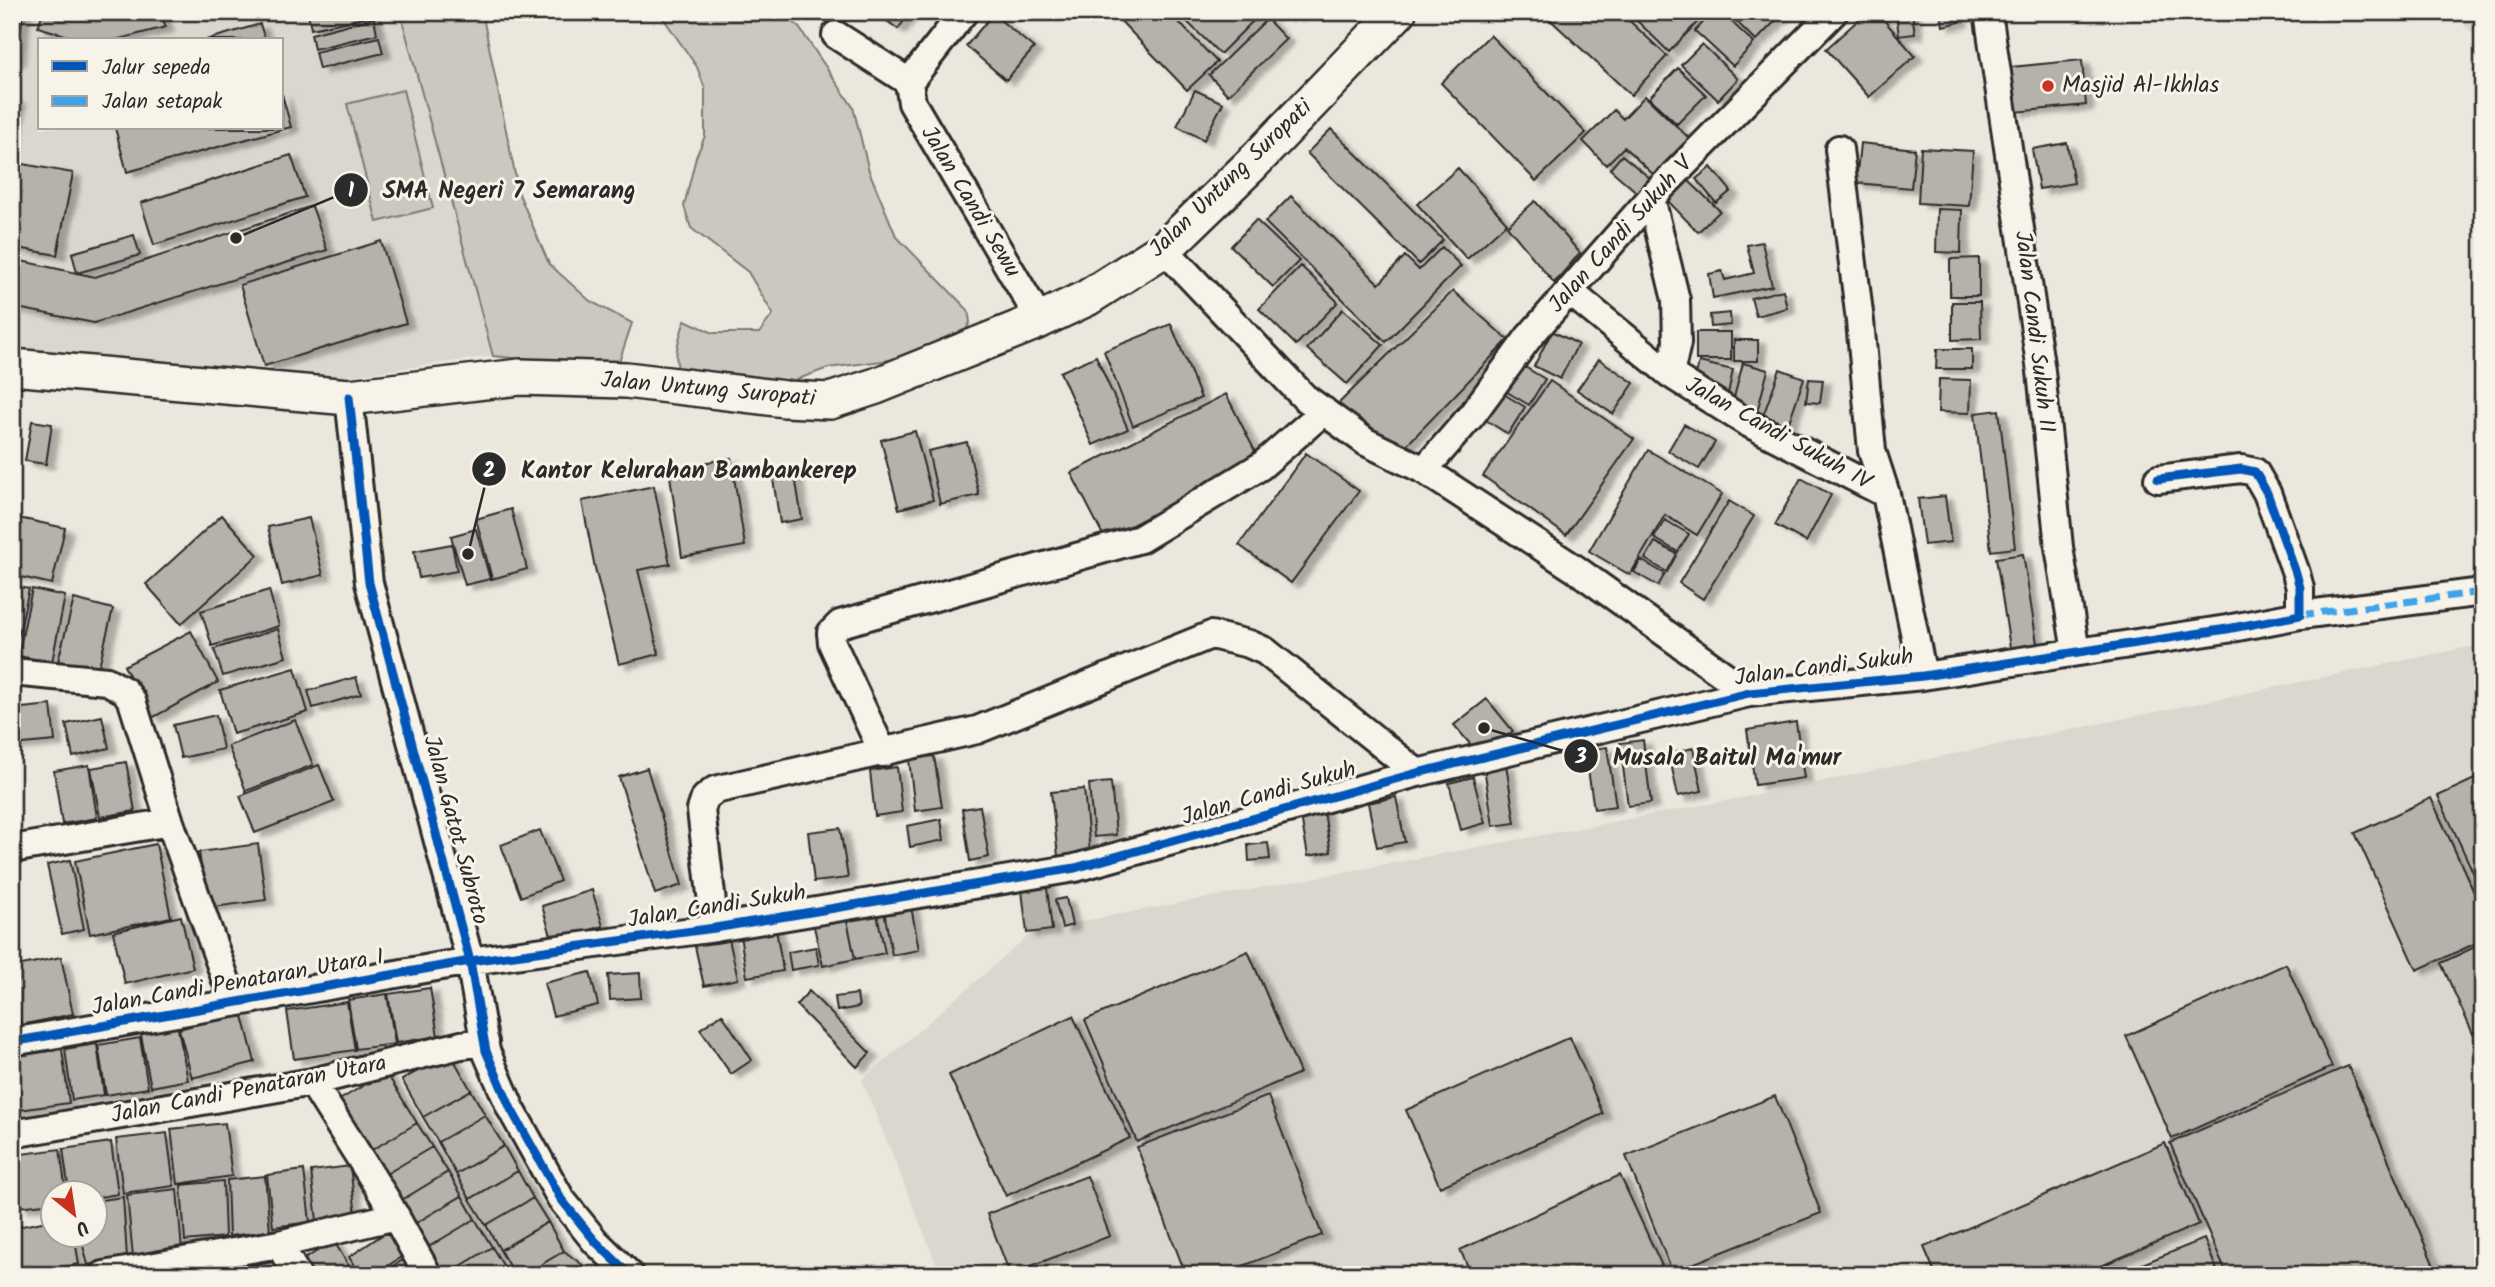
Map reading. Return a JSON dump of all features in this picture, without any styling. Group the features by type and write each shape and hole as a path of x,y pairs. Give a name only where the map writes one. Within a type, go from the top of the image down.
{"main road":[{"name":"Jalan Untung Suropati","path":"12,367 349,397 520,377 626,380 785,400 830,401 876,386 1040,320 1087,298 1164,249 1252,164 1398,12"}],"street":[{"path":"836,35 909,82 964,12"},
{"name":"Jalan Candi Sukuh V","path":"1424,470 1471,416 1529,338 1651,198 1834,12"},
{"name":"Jalan Candi Sukuh II","path":"1988,12 2041,372 2059,547 2076,652"},
{"name":"Jalan Candi Sewu","path":"909,82 912,103 1040,320"},
{"path":"1839,149 1860,321 1872,451 1886,494 1923,676"},
{"name":"Jalan Candi Sukuh IV","path":"1651,198 1676,300 1677,343 1670,374"},
{"path":"1164,249 1304,397 1366,442 1424,470 1577,570 1749,693"},
{"name":"Jalan Candi Sukuh IV","path":"1569,291 1670,374 1746,422 1886,494"},
{"name":"Jalan Gatot Subroto","path":"349,397 369,583 470,961 486,1051 511,1109 561,1199 595,1241 630,1275"},
{"path":"883,752 832,643 831,633 840,624 1140,539 1261,466 1324,411"},
{"path":"2158,479 2241,469 2255,472 2267,493 2296,573 2300,588 2300,615"},
{"name":"Jalan Candi Sukuh","path":"470,961 715,928 1075,868 1417,773 1749,693 1923,676 2227,629 2300,615 2483,592"},
{"name":"Jalan Candi Sukuh","path":"715,928 701,810 705,798 715,790 977,730 1211,635 1249,644 1265,651 1417,773"},
{"path":"12,672 107,681 125,691 132,701 170,822 234,1003"},
{"path":"12,849 170,822"},
{"name":"Jalan Candi Penataran Utara I","path":"12,1042 470,961"},
{"name":"Jalan Candi Penataran Utara","path":"12,1134 312,1082 461,1045 485,1042"},
{"path":"312,1082 396,1216 428,1275"},
{"path":"104,1275 279,1244 396,1216"},
{"path":"279,1244 297,1275"}],"shaded area":[{"path":"12,12 400,12 493,356 295,383 100,355 12,347"},
{"path":"400,12 482,12 519,194 549,264 590,301 632,323 617,368 493,356"},
{"path":"659,12 781,12 798,26 853,107 869,171 896,236 968,310 970,322 964,334 905,358 828,368 774,388 684,380 676,358 685,320 713,333 759,333 773,314 748,272 691,228 684,206 696,157 705,136 705,89 697,67"},
{"path":"2453,12 2483,12 2483,45"},
{"path":"403,90 433,208 377,222 347,104"},
{"path":"2483,644 2483,1275 941,1275 862,1080 1035,930 1751,796"}],"building":[{"path":"12,12 23,12 16,62 12,62"},
{"path":"43,12 160,12 166,27 123,38 75,38 38,27"},
{"path":"371,12 372,16 311,29 308,13"},
{"path":"875,12 904,12 908,15 898,29"},
{"path":"1112,12 1169,12 1217,62 1187,90"},
{"path":"1177,12 1247,12 1254,20 1220,54"},
{"path":"1542,12 1620,12 1667,56 1631,95"},
{"path":"1628,12 1707,12 1669,52"},
{"path":"1713,12 1721,12 1754,43 1733,66 1695,31"},
{"path":"1727,12 1783,12 1783,13 1756,41"},
{"path":"1867,12 1877,12 1915,56 1869,97 1826,49"},
{"path":"1896,12 1912,12 1915,34 1899,36"},
{"path":"1940,12 1958,12 1960,22 1943,26"},
{"path":"993,14 1034,48 1006,80 966,46"},
{"path":"374,18 377,34 314,49 311,34"},
{"path":"1267,19 1286,39 1228,95 1209,75"},
{"path":"260,24 264,38 213,38"},
{"path":"1490,35 1586,133 1536,181 1441,83"},
{"path":"379,37 383,53 319,69 315,52"},
{"path":"1702,44 1738,79 1718,100 1681,65"},
{"name":"Masjid Al-Ikhlas","path":"2082,60 2086,105 2015,112 2011,67"},
{"path":"1678,68 1706,95 1677,124 1649,98"},
{"path":"1195,90 1223,103 1204,140 1177,126"},
{"path":"1645,96 1691,140 1656,177 1624,147 1606,165 1583,141 1614,110 1623,119"},
{"path":"12,99 18,100 13,139 12,139"},
{"path":"284,101 291,127 284,129"},
{"path":"1331,129 1443,240 1419,264 1307,153"},
{"path":"116,130 280,130 127,172"},
{"path":"1860,143 1915,149 1911,188 1856,183"},
{"path":"2067,143 2074,183 2039,189 2032,149"},
{"path":"1921,148 1973,151 1969,206 1918,203"},
{"path":"291,155 305,197 154,245 141,203"},
{"path":"1622,155 1652,180 1640,195 1610,169"},
{"path":"12,162 73,173 57,255 12,247"},
{"path":"1711,167 1731,191 1716,203 1696,179"},
{"path":"1458,168 1507,223 1467,259 1417,204"},
{"path":"1687,179 1720,211 1698,232 1666,199"},
{"path":"1291,196 1379,284 1405,256 1419,270 1442,247 1461,266 1386,342 1265,222"},
{"path":"1535,201 1580,253 1554,283 1507,226"},
{"path":"312,206 327,250 94,323 12,307 12,259 95,277"},
{"path":"1937,209 1962,210 1961,253 1936,252"},
{"path":"1256,220 1299,261 1273,287 1231,246"},
{"path":"134,235 140,255 77,273 72,253"},
{"path":"381,241 406,323 264,366 240,285"},
{"path":"1762,242 1772,286 1713,298 1709,274 1722,271 1725,280 1754,273 1747,245"},
{"path":"1979,258 1979,296 1950,296 1950,259"},
{"path":"1301,266 1338,302 1296,345 1259,309"},
{"path":"1783,290 1787,308 1756,316 1751,298"},
{"path":"1453,291 1508,340 1401,451 1337,405"},
{"path":"1952,302 1980,302 1981,339 1952,340"},
{"path":"1343,309 1383,345 1347,384 1307,349"},
{"path":"1730,313 1731,325 1711,327 1710,315"},
{"path":"1171,324 1201,398 1133,426 1104,351"},
{"path":"1552,331 1578,344 1560,379 1534,366"},
{"path":"1696,332 1731,332 1731,360 1696,360"},
{"path":"1734,340 1758,340 1758,361 1734,361"},
{"path":"1937,349 1972,349 1972,369 1936,369"},
{"path":"1096,356 1128,429 1093,445 1060,372"},
{"path":"1599,359 1634,383 1613,414 1577,390"},
{"path":"1699,362 1733,370 1728,394 1693,386"},
{"path":"1518,363 1545,379 1529,405 1502,389"},
{"path":"1743,363 1768,370 1757,412 1732,405"},
{"path":"1780,369 1804,378 1788,425 1763,416"},
{"path":"1809,379 1823,380 1820,403 1806,402"},
{"path":"1939,379 1971,380 1970,413 1938,412"},
{"path":"1550,381 1634,439 1566,535 1483,476"},
{"path":"1497,390 1525,407 1508,434 1481,417"},
{"path":"1226,394 1259,459 1105,539 1071,473"},
{"path":"1999,410 2015,548 1991,551 1975,413"},
{"path":"32,421 52,424 46,464 25,461"},
{"path":"1684,424 1715,442 1699,469 1668,451"},
{"path":"915,431 933,500 899,509 881,440"},
{"path":"967,442 979,495 940,504 928,451"},
{"path":"1648,450 1722,494 1697,535 1665,515 1630,575 1589,551"},
{"path":"1306,453 1359,491 1291,583 1239,545"},
{"path":"731,458 745,546 682,557 669,469"},
{"path":"795,476 802,519 780,523 773,479"},
{"path":"1801,478 1831,495 1806,542 1775,525"},
{"path":"654,486 670,564 638,570 659,654 619,664 595,568 582,501"},
{"path":"1945,496 1951,542 1924,545 1918,499"},
{"path":"1729,501 1754,516 1703,599 1679,583"},
{"path":"511,509 527,569 492,579 476,519"},
{"path":"222,515 258,555 181,624 146,584"},
{"path":"19,518 65,528 52,584 12,575 12,549"},
{"path":"309,518 323,575 282,585 268,527"},
{"path":"1665,520 1689,534 1678,552 1654,538"},
{"path":"476,529 490,579 465,585 451,536"},
{"path":"1655,542 1677,554 1667,572 1645,559"},
{"path":"452,544 457,571 419,578 414,551"},
{"path":"2023,554 2038,650 2011,654 1996,558"},
{"path":"1641,560 1665,574 1658,586 1634,572"},
{"path":"12,585 29,589 14,655 12,655"},
{"path":"32,589 65,596 52,662 18,656"},
{"path":"269,590 279,626 212,646 201,611"},
{"path":"74,599 113,609 98,670 58,661"},
{"path":"278,629 286,657 223,676 214,649"},
{"path":"191,631 218,682 152,718 124,666"},
{"path":"295,668 308,712 233,734 220,690"},
{"path":"356,677 361,694 313,708 308,691"},
{"path":"1487,699 1513,731 1481,757 1454,725"},
{"path":"51,705 55,741 12,745 12,709"},
{"path":"216,715 223,749 181,758 173,725"},
{"path":"102,716 109,748 73,757 66,724"},
{"path":"295,720 313,765 246,791 228,746"},
{"path":"1796,722 1804,778 1755,785 1747,730"},
{"path":"1643,740 1651,803 1628,806 1620,743"},
{"path":"1607,747 1616,806 1594,809 1585,750"},
{"path":"1693,748 1702,791 1678,796 1669,754"},
{"path":"934,756 942,807 915,811 909,759"},
{"path":"126,762 135,811 100,817 91,768"},
{"path":"1506,764 1515,823 1493,826 1484,767"},
{"path":"89,765 97,818 62,824 54,771"},
{"path":"319,765 334,802 255,833 240,796"},
{"path":"897,767 902,812 875,816 870,771"},
{"path":"647,768 682,885 655,894 619,777"},
{"path":"2483,775 2483,894 2438,796"},
{"path":"1473,777 1485,823 1461,830 1449,783"},
{"path":"1111,782 1116,835 1094,837 1089,784"},
{"path":"1084,789 1090,853 1058,856 1051,792"},
{"path":"1396,797 1405,842 1377,847 1368,803"},
{"path":"2431,798 2483,912 2483,940 2417,970 2355,833"},
{"path":"980,806 989,857 970,861 962,809"},
{"path":"1323,807 1331,852 1308,856 1300,811"},
{"path":"941,819 944,840 910,847 907,826"},
{"path":"840,828 848,878 814,882 808,832"},
{"path":"540,830 560,881 521,897 501,845"},
{"path":"1268,843 1270,859 1249,861 1248,845"},
{"path":"156,844 171,917 90,934 75,861"},
{"path":"258,844 266,900 207,908 199,852"},
{"path":"70,860 84,929 62,934 47,865"},
{"path":"1046,879 1052,930 1027,933 1021,882"},
{"path":"592,890 603,926 553,942 542,906"},
{"path":"1066,898 1072,925 1062,928 1055,900"},
{"path":"875,904 885,953 855,959 845,910"},
{"path":"911,906 919,950 892,955 884,911"},
{"path":"845,910 855,959 823,966 812,918"},
{"path":"181,916 193,968 125,984 113,932"},
{"path":"775,923 783,971 747,977 739,930"},
{"path":"728,935 738,979 704,986 694,942"},
{"path":"2483,943 2483,1029 2473,1034 2441,963"},
{"path":"816,947 819,965 791,970 788,952"},
{"path":"1248,951 1300,1073 1137,1142 1085,1020"},
{"path":"61,957 73,1014 21,1025 12,983 12,967"},
{"path":"2286,964 2332,1067 2172,1139 2126,1036"},
{"path":"590,972 598,1005 553,1016 544,983"},
{"path":"640,973 641,998 610,1000 608,975"},
{"path":"430,988 438,1036 396,1043 388,994"},
{"path":"809,991 870,1053 857,1067 796,1005"},
{"path":"387,994 395,1044 356,1049 348,1000"},
{"path":"857,994 859,1007 837,1011 835,997"},
{"path":"347,1002 355,1050 294,1059 287,1011"},
{"path":"242,1012 255,1062 192,1078 179,1029"},
{"path":"722,1014 752,1060 731,1074 700,1029"},
{"path":"1073,1016 1130,1138 1006,1196 949,1075"},
{"path":"177,1023 188,1080 151,1087 140,1030"},
{"path":"2483,1036 2483,1057 2475,1040"},
{"path":"1570,1037 1603,1114 1440,1187 1406,1110"},
{"path":"140,1038 148,1088 106,1095 98,1045"},
{"path":"97,1044 104,1095 72,1100 65,1049"},
{"path":"62,1049 69,1103 12,1111 12,1057"},
{"path":"450,1053 471,1090 423,1117 402,1080"},
{"path":"2348,1066 2438,1275 2227,1275 2170,1143"},
{"path":"386,1072 417,1123 367,1153 336,1102"},
{"path":"471,1090 485,1115 438,1142 423,1117"},
{"path":"1268,1096 1322,1235 1220,1275 1186,1275 1137,1147"},
{"path":"1775,1096 1821,1213 1672,1272 1626,1156"},
{"path":"485,1115 504,1146 456,1174 438,1142"},
{"path":"225,1123 232,1176 178,1184 171,1129"},
{"path":"417,1123 432,1147 381,1177 367,1153"},
{"path":"167,1133 174,1186 123,1193 116,1139"},
{"path":"111,1142 118,1194 108,1196 108,1178 67,1178 63,1149"},
{"path":"2165,1143 2199,1224 2080,1275 1936,1275 1924,1247"},
{"path":"504,1146 518,1171 470,1199 456,1174"},
{"path":"432,1147 448,1172 397,1203 381,1177"},
{"path":"60,1149 64,1178 38,1178 38,1205 19,1207 13,1155"},
{"path":"350,1166 356,1216 317,1221 311,1171"},
{"path":"304,1170 310,1222 273,1227 267,1175"},
{"path":"518,1171 533,1198 486,1225 470,1199"},
{"path":"448,1172 462,1196 411,1226 397,1203"},
{"path":"1620,1175 1662,1266 1644,1275 1472,1275 1460,1250"},
{"path":"265,1176 270,1231 229,1236 227,1180"},
{"path":"1087,1176 1110,1236 1010,1274 987,1214"},
{"path":"223,1181 225,1237 185,1241 181,1185"},
{"path":"177,1189 182,1252 133,1257 127,1195"},
{"path":"462,1196 475,1219 425,1249 411,1226"},
{"path":"123,1197 127,1257 88,1265 84,1248 108,1248 108,1199"},
{"path":"533,1198 548,1222 500,1250 486,1225"},
{"path":"475,1219 492,1247 446,1275 441,1275 425,1249"},
{"path":"548,1222 564,1251 524,1275 514,1275 500,1250"},
{"path":"38,1223 38,1248 76,1248 79,1264 25,1275 12,1275 12,1228"},
{"path":"388,1231 404,1255 374,1275 360,1275 349,1257"},
{"path":"2204,1239 2219,1275 2115,1275"},
{"path":"334,1241 354,1275 310,1275 301,1261"},
{"path":"492,1247 509,1275 446,1275"},
{"path":"564,1251 584,1266 575,1275 524,1275"},
{"path":"405,1259 414,1275 378,1275"},
{"path":"274,1262 276,1275 213,1275 213,1272"},
{"path":"584,1266 594,1275 575,1275"}],"marked path":[{"path":"2300,615 2483,592"}],"cycle path":[{"path":"349,397 369,583 470,961 486,1051 511,1109 561,1199 595,1241 630,1275"},
{"path":"12,1042 470,961 715,928 1075,868 1417,773 1749,693 1923,676 2227,629 2300,615 2300,588 2296,573 2267,493 2255,472 2241,469 2158,479"}],"place":[{"name":"Masjid Al-Ikhlas","path":"2048,86"},
{"name":"SMA Negeri 7 Semarang","path":"236,238"},
{"name":"Kantor Kelurahan Bambankerep","path":"468,554"},
{"name":"Musala Baitul Ma'mur","path":"1484,728"}]}
